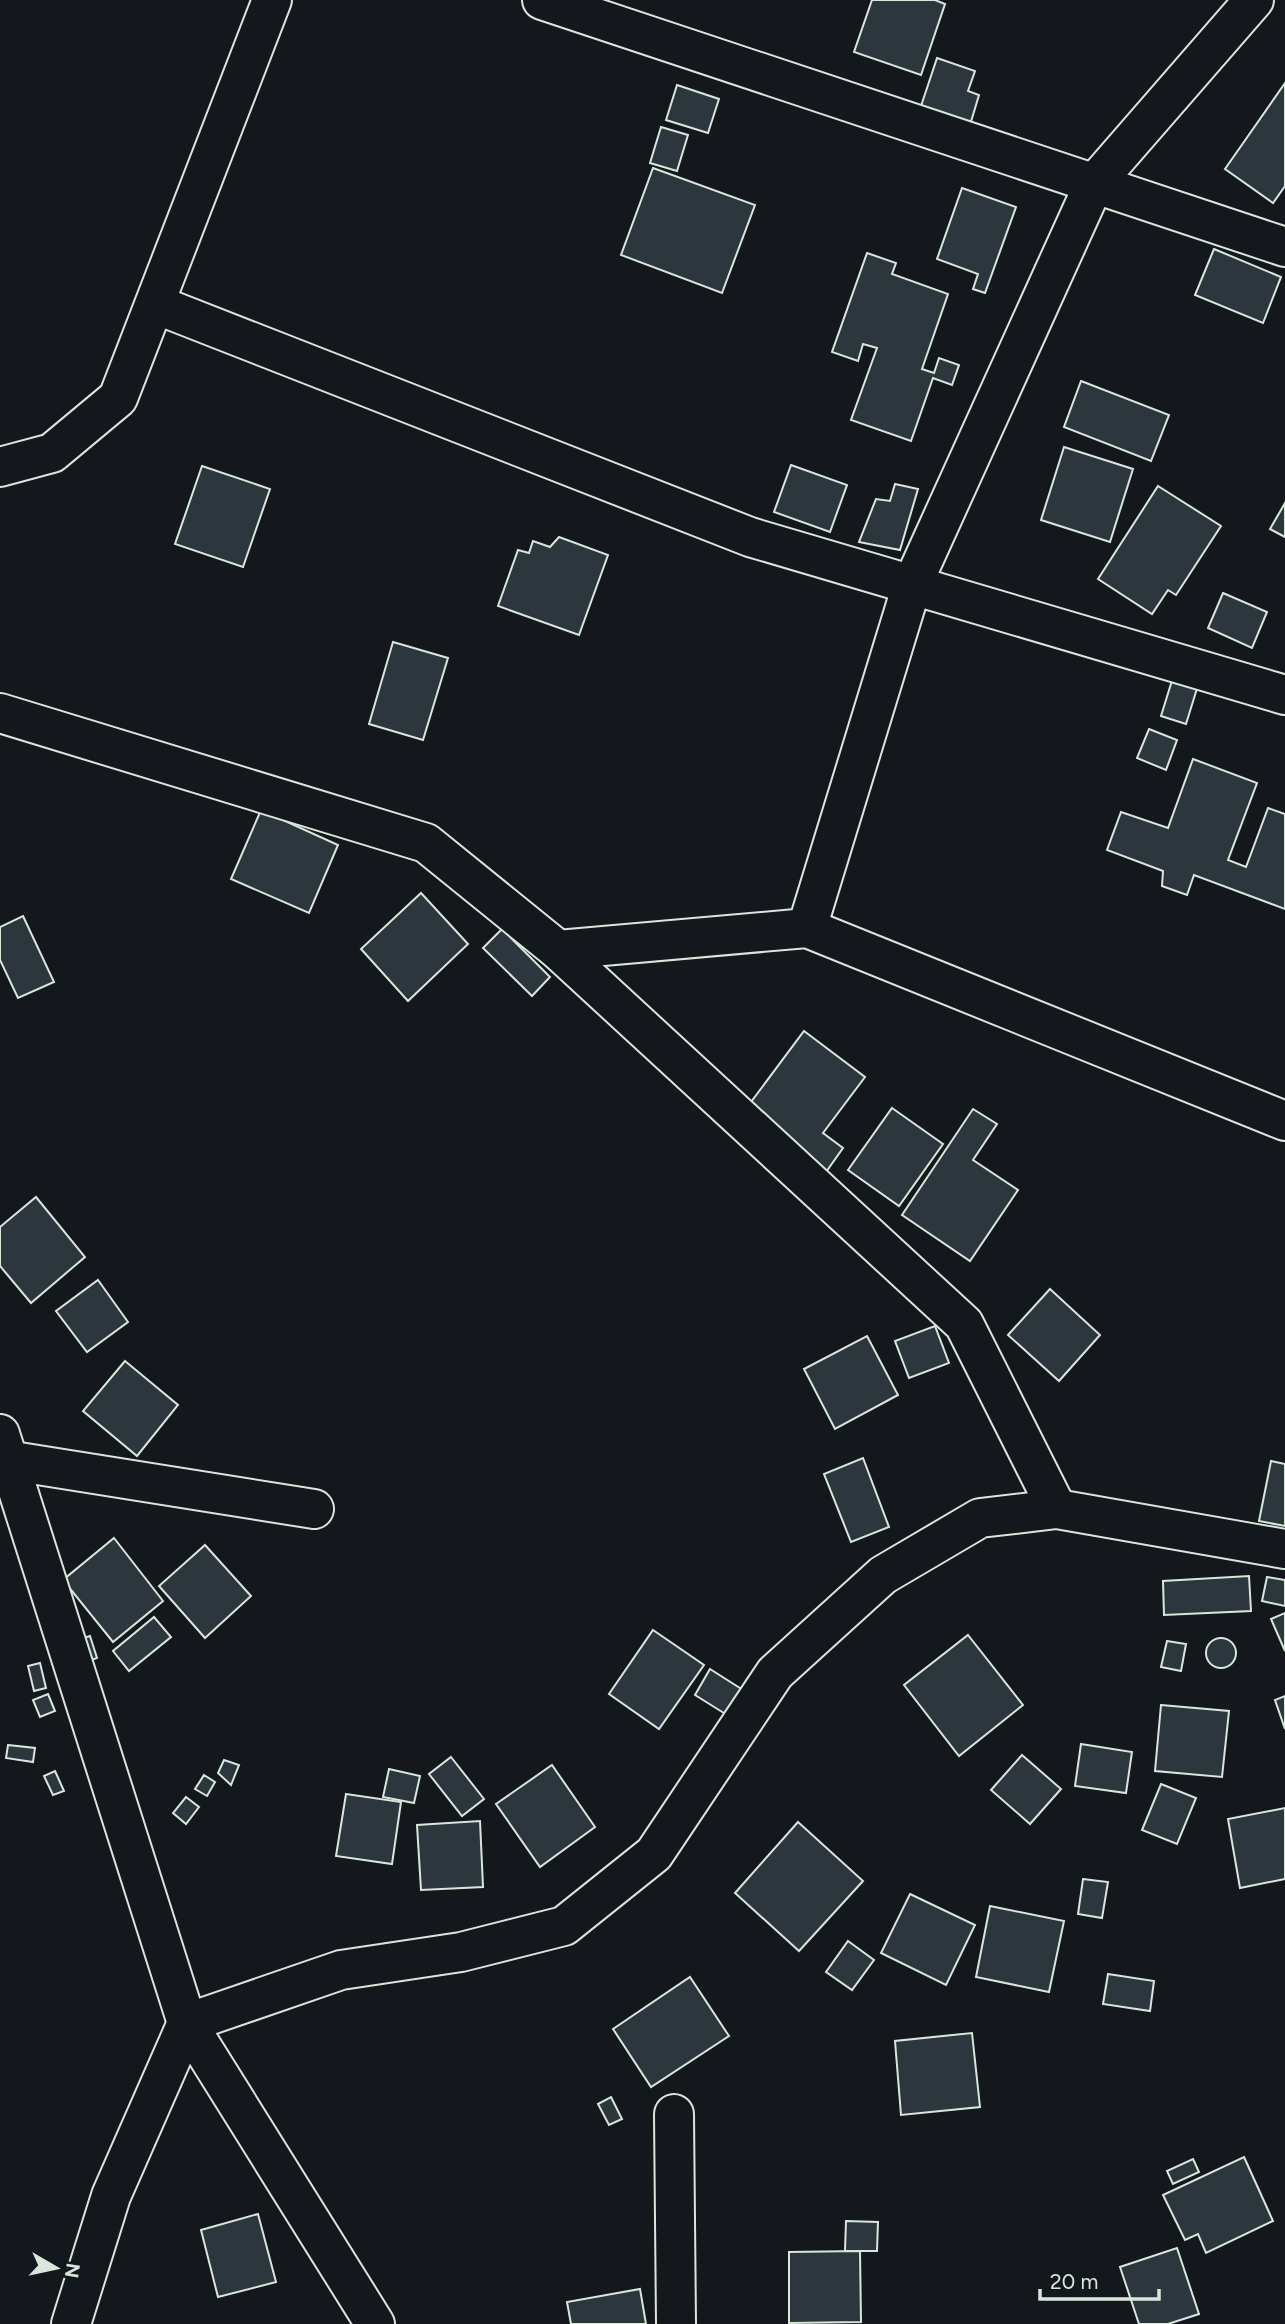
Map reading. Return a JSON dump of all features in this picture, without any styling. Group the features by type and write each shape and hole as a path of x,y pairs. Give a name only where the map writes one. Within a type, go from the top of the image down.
{"street":[{"path":"0,467 52,453 118,398 272,0"},
{"path":"542,0 1285,247"},
{"path":"807,928 912,585 1094,184 1254,0"},
{"path":"155,304 750,537 1285,695"},
{"path":"0,713 426,843 558,950 964,1324 1057,1509"},
{"path":"558,950 807,928 1285,1121"},
{"path":"314,1509 3,1451 187,2023 375,2324"},
{"path":"71,2324 111,2196 187,2023 341,1970 461,1952 564,1926 654,1854 775,1673 883,1575 980,1518 1057,1509 1285,1549"},
{"path":"674,2114 676,2324"}],"building":[{"path":"872,0 935,0 945,4 921,75 854,52"},
{"path":"937,58 975,71 968,91 979,95 970,125 920,109"},
{"path":"1285,83 1285,186 1273,203 1225,169"},
{"path":"677,85 719,99 708,133 666,120"},
{"path":"661,127 688,135 677,171 650,163"},
{"path":"653,168 755,205 722,293 621,255"},
{"path":"962,188 1016,207 985,293 973,289 978,274 937,259"},
{"path":"1214,249 1281,277 1263,323 1195,295"},
{"path":"867,253 896,263 892,274 948,294 922,369 934,373 939,358 959,365 952,385 933,378 911,441 851,420 877,348 863,344 858,361 832,352"},
{"path":"1081,381 1169,415 1151,461 1064,427"},
{"path":"1064,447 1133,469 1110,542 1041,520"},
{"path":"791,465 847,485 830,532 774,512"},
{"path":"202,466 270,489 243,567 175,544"},
{"path":"895,484 918,489 900,550 859,542 876,499 890,501"},
{"path":"1158,486 1221,526 1176,595 1168,590 1152,614 1098,579"},
{"path":"1285,503 1285,537 1270,529"},
{"path":"559,537 608,555 579,635 498,606 518,550 529,553 533,541 550,547"},
{"path":"1223,593 1267,612 1252,648 1208,628"},
{"path":"393,642 448,658 423,740 369,724"},
{"path":"1174,674 1199,682 1186,724 1161,716"},
{"path":"1149,729 1177,740 1166,770 1137,758"},
{"path":"1193,759 1257,783 1228,860 1246,867 1268,808 1285,814 1285,909 1194,875 1187,895 1162,886 1163,871 1107,850 1121,812 1168,828"},
{"path":"261,810 338,845 309,913 231,879"},
{"path":"421,893 468,944 408,1001 361,949"},
{"path":"23,916 54,982 18,998 0,960 0,927"},
{"path":"502,929 550,977 532,996 483,948"},
{"path":"804,1031 865,1077 823,1133 843,1148 826,1172 745,1110"},
{"path":"892,1108 943,1144 899,1206 848,1170"},
{"path":"973,1109 997,1124 973,1160 1018,1190 970,1261 902,1215"},
{"path":"36,1197 85,1257 31,1303 0,1266 0,1227"},
{"path":"98,1280 128,1322 87,1352 56,1311"},
{"path":"1050,1289 1100,1335 1059,1381 1008,1335"},
{"path":"935,1326 949,1363 909,1378 895,1341"},
{"path":"867,1336 898,1395 835,1429 804,1369"},
{"path":"125,1361 178,1405 137,1456 83,1411"},
{"path":"863,1458 889,1527 851,1542 824,1474"},
{"path":"1271,1461 1285,1464 1285,1526 1259,1521"},
{"path":"114,1538 163,1601 113,1642 63,1580"},
{"path":"205,1545 251,1596 205,1638 159,1586"},
{"path":"1249,1576 1251,1611 1164,1615 1163,1581"},
{"path":"1267,1577 1285,1580 1285,1606 1262,1601"},
{"path":"1285,1613 1285,1651 1271,1619"},
{"path":"154,1617 171,1637 129,1671 113,1651"},
{"path":"653,1630 704,1665 659,1729 609,1694"},
{"path":"968,1635 1023,1705 959,1756 904,1685"},
{"path":"90,1636 97,1658 81,1664 74,1641"},
{"path":"1221,1638 1232,1642 1236,1653 1232,1664 1221,1668 1210,1664 1206,1653 1210,1642"},
{"path":"1167,1641 1186,1644 1181,1671 1161,1667"},
{"path":"40,1663 46,1688 34,1691 28,1666"},
{"path":"710,1669 743,1690 727,1715 695,1695"},
{"path":"48,1694 55,1711 40,1717 33,1700"},
{"path":"1285,1696 1285,1729 1275,1700"},
{"path":"1161,1705 1229,1711 1222,1777 1155,1771"},
{"path":"1081,1744 1132,1752 1126,1793 1075,1786"},
{"path":"8,1745 35,1748 33,1762 6,1758"},
{"path":"1022,1755 1061,1789 1030,1824 991,1790"},
{"path":"451,1757 484,1799 462,1816 429,1774"},
{"path":"224,1760 239,1765 231,1785 218,1773"},
{"path":"552,1765 595,1827 540,1867 496,1804"},
{"path":"389,1769 420,1776 414,1803 383,1797"},
{"path":"55,1771 64,1791 53,1795 44,1776"},
{"path":"204,1775 215,1782 207,1796 195,1789"},
{"path":"1161,1784 1196,1798 1177,1844 1142,1830"},
{"path":"346,1794 401,1802 392,1864 336,1856"},
{"path":"186,1797 199,1807 186,1824 173,1813"},
{"path":"1285,1808 1285,1879 1240,1888 1228,1819"},
{"path":"480,1821 483,1887 421,1890 417,1825"},
{"path":"798,1822 863,1881 799,1951 735,1893"},
{"path":"1083,1879 1108,1882 1102,1918 1078,1914"},
{"path":"910,1894 975,1925 946,1985 881,1953"},
{"path":"990,1906 1064,1921 1049,1992 976,1977"},
{"path":"848,1941 874,1960 852,1990 826,1972"},
{"path":"1108,1974 1154,1981 1150,2011 1103,2004"},
{"path":"690,1977 729,2036 651,2087 613,2029"},
{"path":"972,2033 980,2107 901,2115 895,2041"},
{"path":"611,2097 622,2119 609,2125 598,2104"},
{"path":"1244,2157 1273,2221 1206,2253 1198,2234 1185,2240 1163,2195"},
{"path":"1193,2159 1199,2172 1173,2184 1167,2171"},
{"path":"258,2214 276,2282 218,2297 201,2230"},
{"path":"846,2221 878,2222 877,2251 845,2251"},
{"path":"1177,2248 1199,2314 1168,2324 1139,2324 1120,2267"},
{"path":"860,2251 861,2322 789,2323 789,2252"},
{"path":"640,2289 646,2324 571,2324 567,2302"}]}
